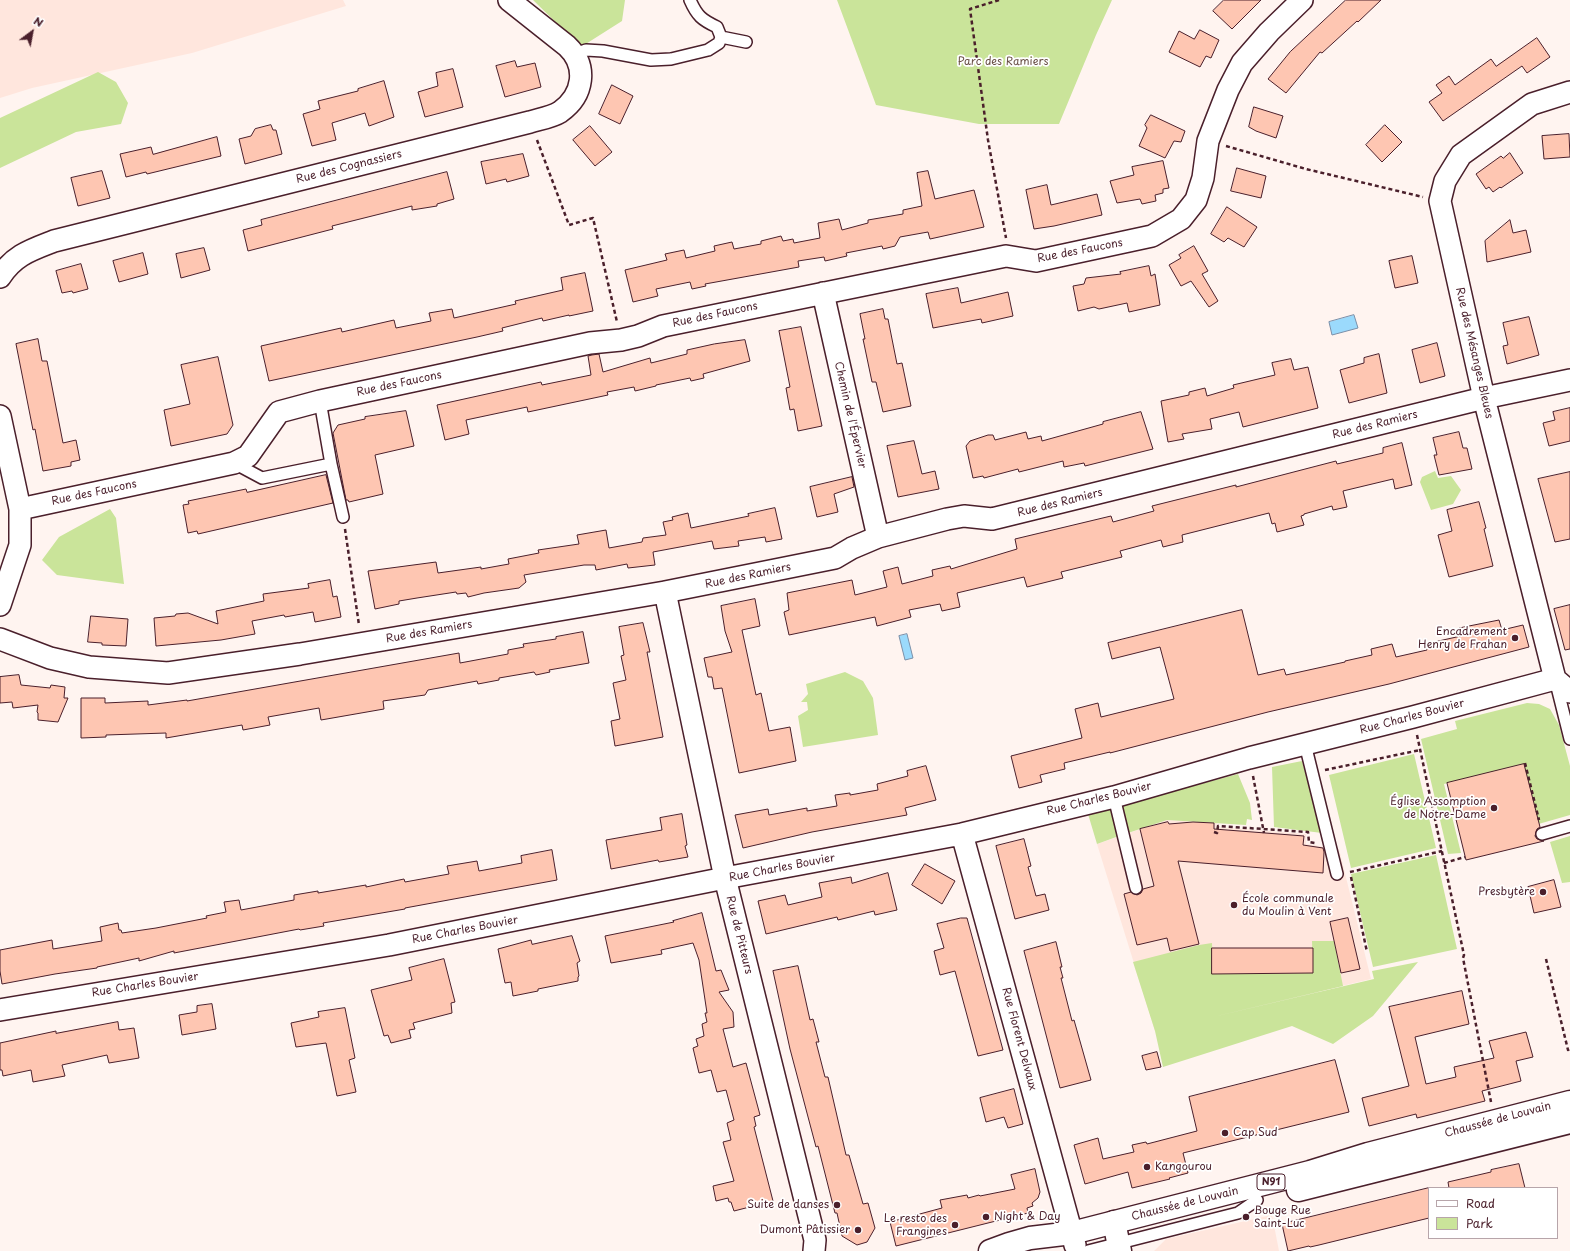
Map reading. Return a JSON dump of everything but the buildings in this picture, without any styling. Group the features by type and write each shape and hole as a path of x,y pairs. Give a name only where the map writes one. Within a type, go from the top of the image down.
{"main road":[{"name":"Chaussée de Louvain","path":"1117,1238 1310,1172 1368,1154 1570,1102"},
{"name":"Chaussée de Louvain","path":"1050,1251 1078,1243 1117,1238 1257,1200 1570,1122"},
{"name":"Chaussée de Louvain","path":"990,1251 1030,1238 1078,1243"}],"street":[{"path":"509,0 575,54"},
{"name":"Rue des Faucons","path":"20,509 234,463 248,456 279,412 320,401 590,343 621,340 638,336 663,326 1006,256 1036,261 1152,236 1181,219 1196,200 1203,178 1208,141 1228,90 1242,63 1269,32 1302,0"},
{"name":"Rue des Cognassiers","path":"0,277 7,267 26,252 54,241 530,122 558,113 572,102 578,89 581,74 579,63 575,54"},
{"name":"Rue des Mésanges Bleues","path":"1555,679 1484,398 1440,201 1445,181 1461,155 1532,104 1570,92"},
{"name":"Chemin de l'Épervier","path":"823,293 878,537"},
{"name":"Rue des Ramiers","path":"0,639 50,658 89,667 168,673 362,644 665,592 835,558 852,548 878,537 947,519 964,516 992,520 1484,398 1570,380"},
{"path":"0,416 20,509 20,545 0,605"},
{"name":"Rue de Pitteurs","path":"665,592 724,878 815,1240 814,1251"},
{"path":"1555,679 1570,692"},
{"name":"Rue Charles Bouvier","path":"0,1010 389,946 724,878 962,834 1114,797 1249,758 1413,717 1555,679"},
{"name":"Rue Florent Delvaux","path":"962,834 1078,1243"}],"lane":[{"path":"575,54 586,50 603,51 651,60 671,59 708,50 719,43 721,37 718,27 706,22 697,14 690,0"},
{"path":"721,37 746,42"},
{"path":"320,401 331,464 343,516"},
{"path":"234,463 262,478 331,464"},
{"path":"1555,679 1570,739"},
{"path":"1305,744 1337,873"},
{"path":"1114,797 1136,888"},
{"path":"1542,834 1570,826"},
{"name":"Chaussée de Louvain","path":"1426,1139 1504,1129 1570,1112"},
{"name":"Chaussée de Louvain","path":"1466,1148 1504,1129"}],"path":[{"path":"999,0 970,9 988,140 1007,242 1006,256"},
{"path":"530,122 569,225 593,218 621,340"},
{"path":"1208,141 1306,169 1440,201"},
{"path":"343,516 362,644"},
{"path":"1413,717 1464,954 1463,958 1492,1104"},
{"path":"1327,770 1420,750"},
{"path":"1249,758 1264,833"},
{"path":"1525,762 1542,834"},
{"path":"1214,832 1217,833 1218,826 1308,832 1309,842 1331,847"},
{"path":"1350,872 1442,851"},
{"path":"1444,863 1465,857"},
{"path":"1337,873 1346,871 1344,864 1348,863 1367,952"},
{"path":"1546,959 1568,1050 1570,1049"}],"shaded area":[{"path":"0,0 343,0 346,6 192,53 32,88 0,98"},
{"name":"École communale du Moulin à Vent","path":"1167,820 1217,823 1216,827 1306,834 1306,844 1339,849 1371,979 1155,1031 1097,844"},
{"path":"1272,1215 1279,1251 1154,1251 1166,1239"}],"green space":[{"path":"533,0 625,0 622,21 581,47"},
{"name":"Parc des Ramiers","path":"837,0 1112,0 1059,124 979,124 876,105"},
{"path":"98,72 116,82 128,103 121,124 76,132 0,168 0,118"},
{"path":"1435,471 1438,478 1451,476 1461,490 1453,504 1431,510 1420,482 1422,477"},
{"path":"110,509 116,518 124,584 57,575 42,560 59,537"},
{"path":"845,672 863,681 873,698 878,735 803,747 798,716 808,710 807,702 801,702 808,694 806,684"},
{"path":"1527,703 1539,704 1550,709 1559,725 1570,766 1570,815 1535,825 1520,765 1444,784 1461,853 1448,854 1421,739 1457,729 1455,721"},
{"path":"1414,754 1436,848 1351,868 1329,775"},
{"path":"1302,761 1322,833 1274,827 1272,767"},
{"path":"1238,774 1250,803 1252,820 1247,819 1246,825 1167,820 1128,833 1122,805"},
{"path":"1111,808 1119,836 1097,844 1088,814"},
{"path":"1570,836 1570,882 1562,883 1550,842"},
{"path":"1436,855 1457,949 1373,967 1351,874"},
{"path":"1312,941 1334,941 1343,986 1204,1019 1374,979 1372,971 1418,962 1373,1016 1333,1044 1292,1026 1163,1067 1155,1031 1133,962 1212,943 1213,974 1313,973"}],"water":[{"path":"1354,315 1358,328 1332,335 1329,322"},
{"path":"907,634 913,658 905,660 899,636"}],"place":[{"name":"Encadrement Henry de Frahan","path":"1515,638"},
{"name":"Église Assomption de Notre-Dame","path":"1494,808"},
{"name":"Presbytère","path":"1543,892"},
{"name":"École communale du Moulin à Vent","path":"1234,905"},
{"name":"Cap Sud","path":"1225,1133"},
{"name":"Kangourou","path":"1147,1167"},
{"name":"Suite de danses","path":"837,1205"},
{"name":"Night & Day","path":"986,1217"},
{"name":"Bouge Rue Saint-Luc","path":"1246,1217"},
{"name":"Le resto des Frangines","path":"955,1225"},
{"name":"Dumont Pâtissier","path":"858,1230"}]}
